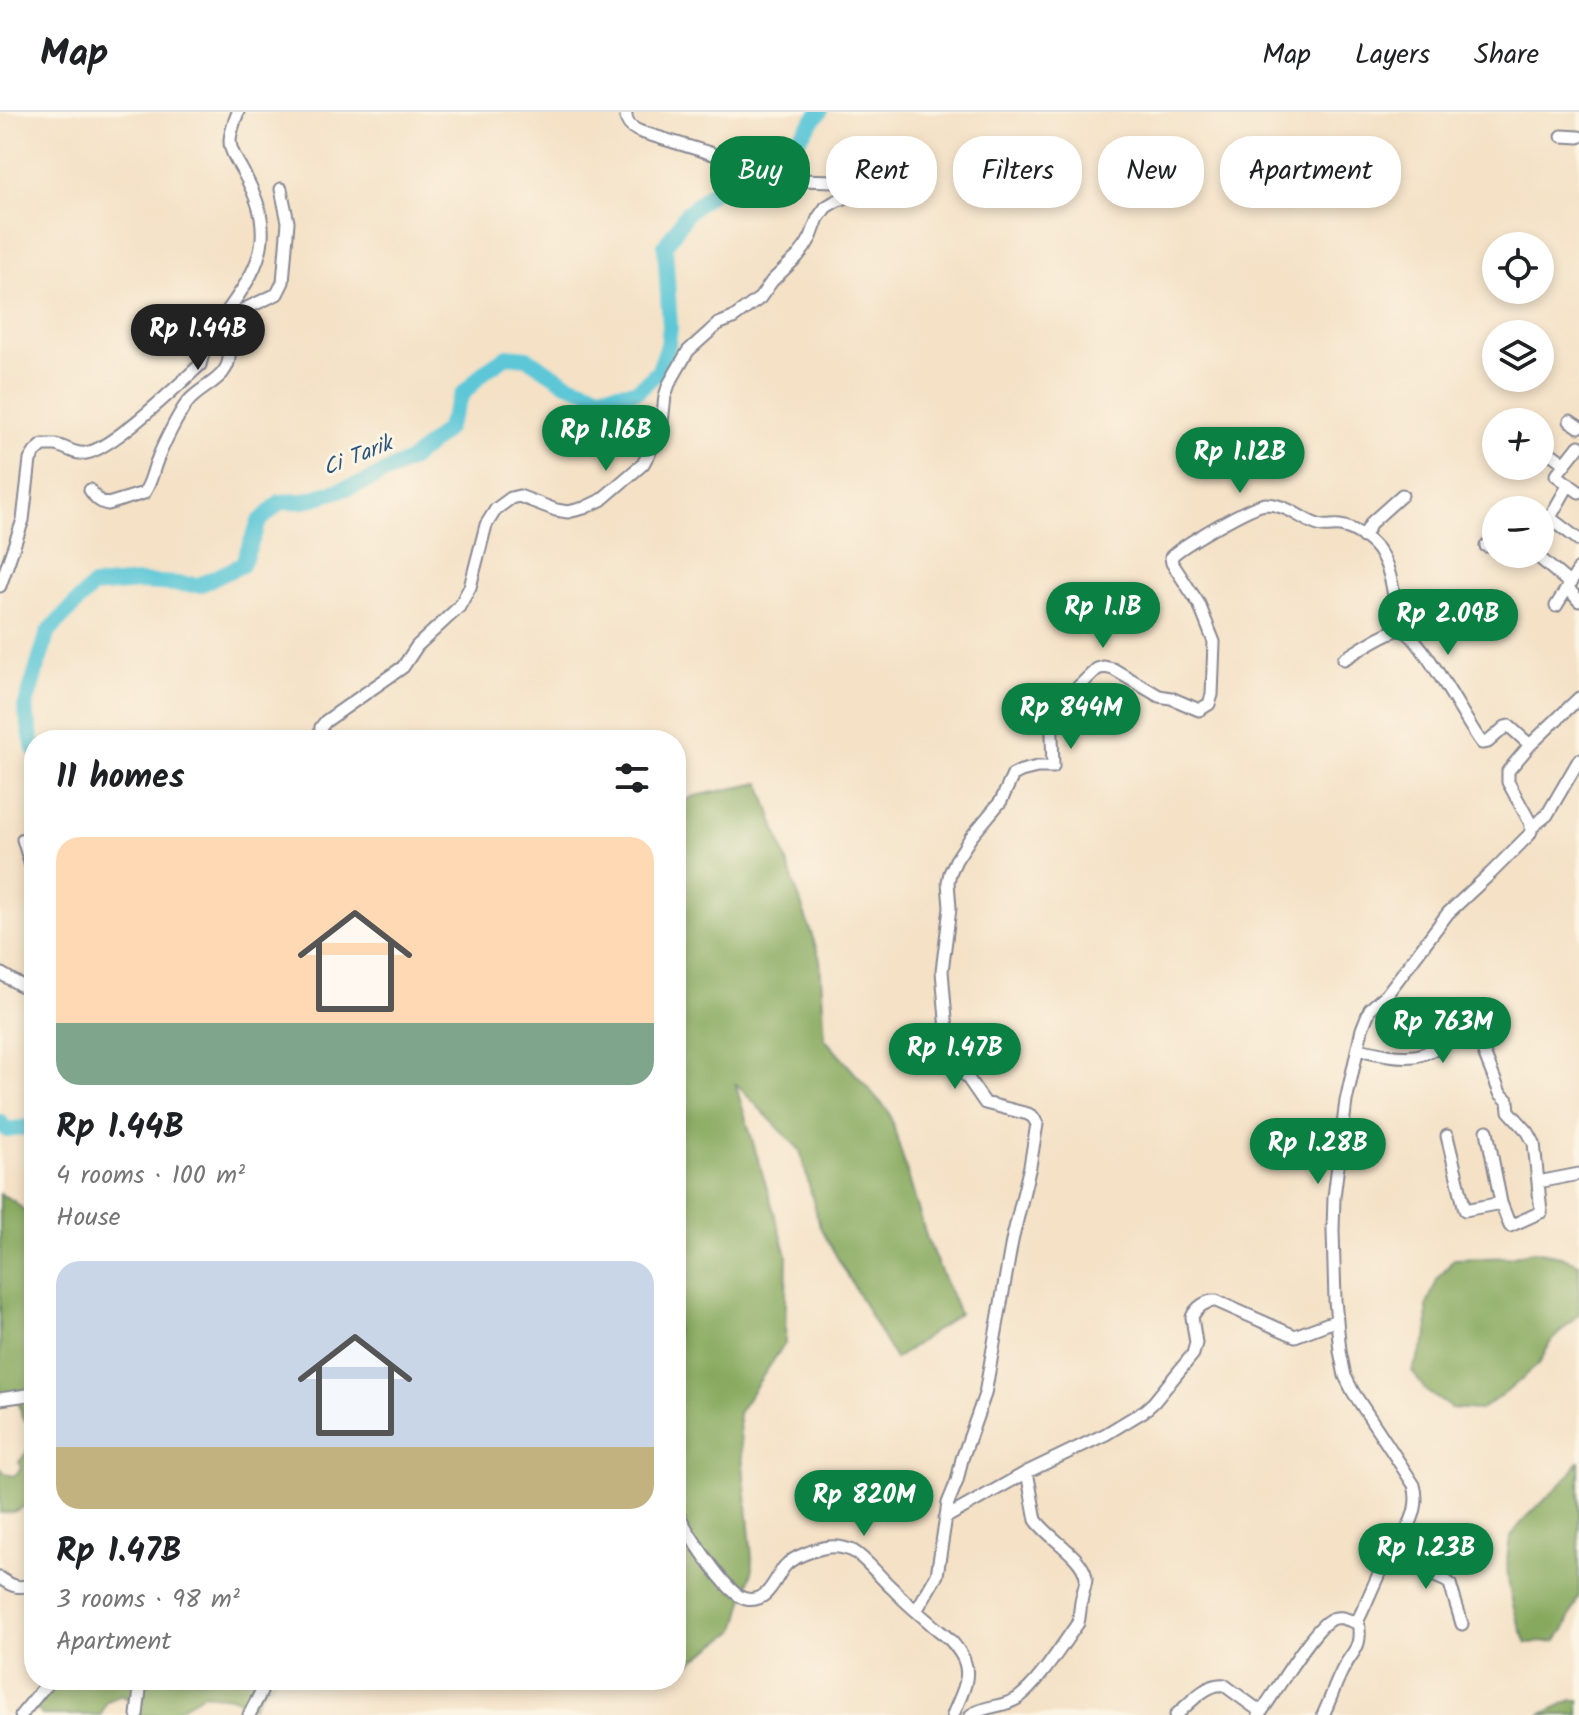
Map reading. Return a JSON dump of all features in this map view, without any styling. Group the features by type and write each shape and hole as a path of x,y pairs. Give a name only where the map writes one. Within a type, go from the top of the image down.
{"street":[{"path":"0,586 23,520 30,460 39,447 56,445 84,453 100,448 142,416 200,365 218,323 249,278 261,249 262,219 230,141 238,112"},
{"path":"626,112 627,123 636,130 790,177 826,181"},
{"path":"1562,136 1579,137"},
{"path":"90,490 96,498 108,504 144,493 157,459 188,401 226,368 230,326 238,312 277,294 283,282 288,222 281,189"},
{"path":"321,730 326,721 403,667 417,646 459,607 470,587 486,525 496,509 519,496 556,510 568,512 584,508 601,500 643,464 662,423 669,384 688,351 718,324 733,318 760,298 805,247 826,207"},
{"path":"211,338 227,344"},
{"path":"174,389 188,401"},
{"path":"1579,446 1556,475 1579,492"},
{"path":"1554,456 1565,464"},
{"path":"1554,511 1569,484"},
{"path":"1363,537 1372,522 1402,495"},
{"path":"916,1611 937,1575 948,1503 985,1394 1012,1241 1037,1124 1028,1114 985,1103 958,1064 948,1043 942,971 950,908 950,873 971,837 1001,801 1013,775 1037,767 1053,767 1051,705 1075,690 1097,669 1108,667 1159,696 1194,709 1199,710 1211,700 1214,642 1199,604 1171,557 1244,512 1267,504 1287,509 1325,527 1341,526 1363,537 1380,551 1387,567 1399,629"},
{"path":"1554,521 1579,540"},
{"path":"1550,568 1579,601"},
{"path":"1556,606 1579,569"},
{"path":"1344,659 1399,629"},
{"path":"1399,629 1414,638 1482,743 1509,726 1530,745"},
{"path":"1531,828 1507,777 1511,767 1530,745 1579,698"},
{"path":"1323,1715 1361,1634 1358,1620 1376,1580 1412,1521 1416,1507 1416,1492 1410,1478 1362,1407 1345,1376 1340,1351 1333,1243 1334,1197 1347,1091 1362,1029 1370,1009 1387,994 1448,913 1547,815 1579,760"},
{"path":"0,973 24,987"},
{"path":"1358,1049 1397,1057 1416,1056 1463,1037 1476,1039 1483,1048 1500,1093 1508,1101 1509,1111 1534,1143 1541,1212 1510,1226 1501,1203 1487,1131"},
{"path":"1447,1136 1465,1210 1501,1203"},
{"path":"1538,1182 1579,1174"},
{"path":"945,1518 1027,1472 1106,1434 1149,1407 1193,1354 1196,1343 1192,1317 1208,1302 1216,1301 1295,1336 1337,1320"},
{"path":"0,1399 24,1395"},
{"path":"971,1715 1019,1697 1047,1666 1078,1623 1080,1615 1086,1580 1083,1568 1036,1520 1027,1472"},
{"path":"686,1526 727,1585 745,1599 766,1594 787,1563 814,1551 835,1547 853,1552 951,1640 966,1663 967,1679 953,1715"},
{"path":"1390,1556 1450,1584 1462,1624"},
{"path":"0,1578 14,1587 24,1587"},
{"path":"1176,1715 1219,1683 1260,1713 1326,1622 1338,1617 1354,1622 1358,1620"},
{"path":"21,1715 42,1690"},
{"path":"137,1715 140,1690"},
{"path":"249,1715 261,1690"}],"green space":[{"path":"760,783 820,959 825,1039 889,1112 927,1239 959,1314 895,1359 820,1227 800,1150 735,1083 787,1255 785,1343 738,1413 753,1568 736,1630 686,1663 686,800"},
{"path":"0,1194 24,1210 24,1420 17,1400 0,1394"},
{"path":"1534,1251 1561,1256 1579,1264 1579,1313 1550,1343 1539,1364 1505,1393 1480,1410 1451,1408 1426,1391 1412,1371 1428,1336 1427,1305 1437,1280 1454,1259 1510,1257"},
{"path":"24,1455 24,1507 0,1513 0,1468 14,1476 21,1469 19,1462"},
{"path":"1579,1460 1579,1595 1566,1627 1556,1641 1527,1643 1510,1593 1507,1565 1510,1540 1520,1524 1564,1481"},
{"path":"40,1690 264,1690 253,1707 231,1697 204,1694 171,1715 137,1715 138,1708 122,1695 107,1701 101,1715 42,1715 31,1700"},
{"path":"1572,1700 1579,1700 1579,1715 1540,1715"}],"waterway":[{"name":"Ci Tarik","path":"30,730 25,708 48,632 93,586 138,582 199,585 242,565 259,522 280,502 304,501 363,483 411,460 446,430 462,395 485,371 507,356 527,358 566,383 601,395 637,391 658,372 668,345 670,327 665,246 687,213 714,191 757,175 798,139 820,112"},
{"name":"Ci Tarik","path":"0,1122 7,1130 24,1127"}]}
